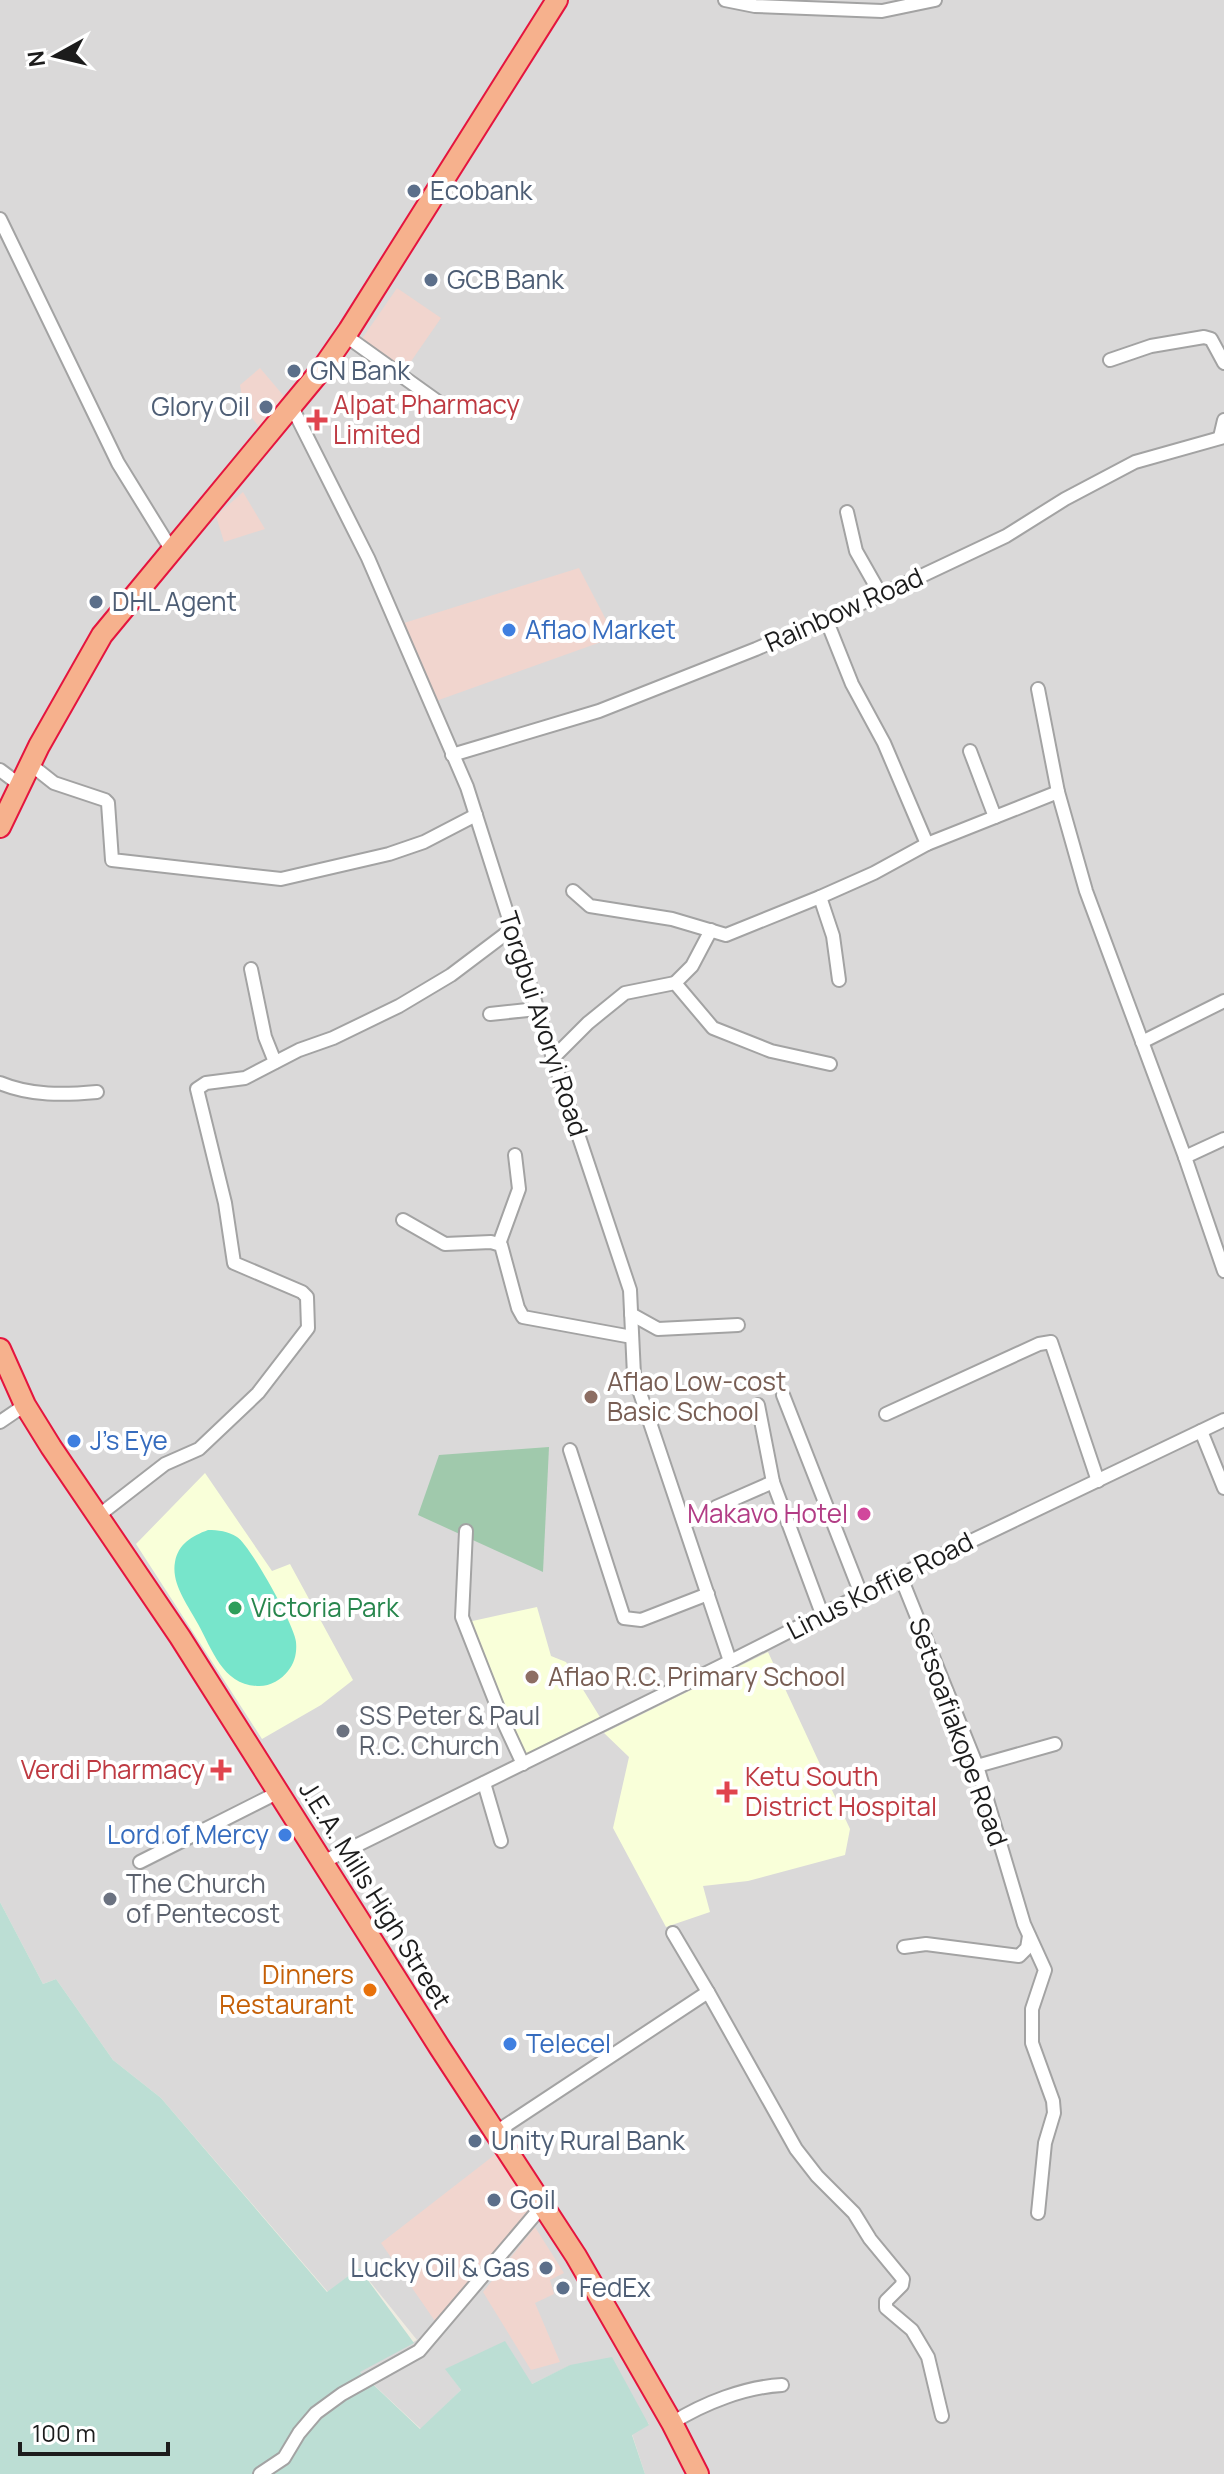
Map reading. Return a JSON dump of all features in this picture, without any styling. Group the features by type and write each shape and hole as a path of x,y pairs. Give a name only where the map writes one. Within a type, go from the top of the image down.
{"highway":[{"path":"0,827 30,764 102,635 292,407 346,336 557,0"},
{"name":"J.E.A. Mills High Street","path":"0,1349 25,1405 173,1626 576,2256 698,2474"}],"street":[{"path":"725,0 755,6 882,11 935,0"},
{"path":"0,219 118,463 171,549"},
{"path":"346,336 433,400 448,409 459,406"},
{"path":"1110,360 1151,346 1204,337 1211,339 1224,363"},
{"name":"Torgbui Avoryi Road","path":"292,407 368,558 467,787 630,1290 634,1375 730,1661"},
{"path":"1222,437 1224,420"},
{"name":"Rainbow Road","path":"452,755 599,711 826,619 1006,536 1065,499 1135,462 1222,437"},
{"path":"847,512 856,551 881,595"},
{"path":"826,619 852,684 884,743 927,844"},
{"path":"1038,689 1058,792 1086,891 1223,1263"},
{"path":"970,751 995,817"},
{"path":"30,764 54,783 108,803 112,860 175,869 281,879 389,854 424,842 476,815"},
{"path":"0,770 20,785"},
{"path":"573,891 590,906 672,919 726,935 874,873 927,844 1058,792"},
{"path":"820,897 833,936 839,980"},
{"path":"98,1516 165,1464 199,1449 258,1393 308,1328 307,1297 302,1292 234,1263 225,1203 197,1089 206,1083 245,1078 399,1006 451,975 512,929"},
{"path":"553,1058 588,1023 625,993 675,983 692,966 711,930"},
{"path":"251,969 265,1037 275,1062"},
{"path":"675,983 713,1028 771,1051 830,1064"},
{"path":"1142,1042 1224,1001"},
{"path":"490,1014 537,1009"},
{"path":"0,1083 19,1091 66,1095 97,1092"},
{"path":"1185,1157 1224,1139"},
{"path":"499,1244 519,1189 515,1155"},
{"path":"403,1220 445,1244 499,1244"},
{"path":"499,1244 504,1250 523,1317 632,1337"},
{"path":"631,1314 658,1329 738,1325"},
{"path":"886,1414 1039,1344 1051,1342 1098,1481"},
{"path":"783,1395 861,1594"},
{"path":"0,1422 25,1405"},
{"path":"758,1405 773,1482 822,1614"},
{"name":"Linus Koffie Road","path":"323,1862 861,1594 1224,1420"},
{"path":"1201,1431 1224,1488"},
{"path":"570,1450 624,1618 641,1620 708,1594"},
{"path":"716,1507 773,1482"},
{"path":"466,1531 462,1617 523,1764"},
{"name":"Setsoafiakope Road","path":"900,1575 977,1766 1029,1936 1045,1970 1032,2009 1032,2043 1053,2101 1054,2113 1045,2143 1038,2213"},
{"path":"977,1766 1055,1744"},
{"path":"484,1783 501,1841"},
{"path":"140,1862 279,1792"},
{"path":"673,1933 796,2149 817,2176 854,2213 870,2239 903,2279 902,2285 886,2301 886,2308 912,2330 928,2357 942,2416"},
{"path":"904,1947 926,1944 1019,1956 1027,1948 1029,1936"},
{"path":"496,2132 708,1992"},
{"path":"260,2474 284,2458 316,2413 342,2394 419,2351 543,2205"},
{"path":"672,2423 718,2400 766,2386 782,2385"}],"shaded area":[{"path":"0,0 1224,0 1224,2474 645,2474 632,2434 649,2424 571,2365 532,2384 446,2369 461,2390 421,2429 359,2371 417,2340 359,2268 328,2292 161,2098 113,2060 56,1979 43,1984 0,1902"},
{"path":"397,288 441,318 403,373 359,343"},
{"path":"260,368 288,401 260,428 244,408 240,385"},
{"path":"243,492 265,529 224,542 216,516"},
{"name":"Aflao Market","path":"579,568 615,637 436,701 404,623"},
{"path":"549,1447 543,1572 418,1515 439,1455"},
{"path":"205,1473 272,1571 290,1564 353,1680 321,1705 262,1739 136,1544"},
{"name":"Aflao R.C. Primary School","path":"537,1607 551,1656 566,1662 603,1722 521,1757 468,1622"},
{"name":"Ketu South District Hospital","path":"768,1652 850,1829 845,1855 748,1881 703,1886 710,1912 666,1927 613,1828 629,1757 604,1733"},
{"path":"0,1902 43,1984 56,1979 113,2060 161,2098 327,2292 359,2268 414,2343 360,2372 420,2429 461,2390 445,2369 505,2341 532,2384 570,2365 612,2357 649,2425 632,2435 645,2474 0,2474"},
{"path":"497,2153 533,2215 437,2324 381,2243"},
{"path":"535,2227 564,2273 550,2280 554,2294 535,2303 560,2362 531,2370 483,2292"}],"green space":[{"name":"Victoria Park","path":"208,1530 230,1533 243,1543 271,1586 294,1633 296,1650 292,1664 282,1677 270,1684 245,1684 227,1673 178,1586 174,1570 179,1550 191,1538"}],"place":[{"name":"Ecobank","path":"414,191"},
{"name":"GCB Bank","path":"431,280"},
{"name":"GN Bank","path":"294,371"},
{"name":"Glory Oil","path":"266,407"},
{"name":"Alpat Pharmacy Limited","path":"317,420"},
{"name":"DHL Agent","path":"96,602"},
{"name":"Aflao Market","path":"509,630"},
{"name":"Aflao Low-cost Basic School","path":"591,1397"},
{"name":"J's Eye","path":"74,1441"},
{"name":"Makavo Hotel","path":"864,1514"},
{"name":"Victoria Park","path":"235,1608"},
{"name":"Aflao R.C. Primary School","path":"532,1677"},
{"name":"SS Peter & Paul R.C. Church","path":"343,1731"},
{"name":"Verdi Pharmacy","path":"221,1770"},
{"name":"Ketu South District Hospital","path":"727,1792"},
{"name":"Lord of Mercy","path":"285,1835"},
{"name":"The Church of Pentecost","path":"110,1899"},
{"name":"Dinners Restaurant","path":"370,1990"},
{"name":"Telecel","path":"510,2044"},
{"name":"Unity Rural Bank","path":"475,2141"},
{"name":"Goil","path":"494,2200"},
{"name":"Lucky Oil & Gas","path":"546,2268"},
{"name":"FedEx","path":"563,2288"}]}
